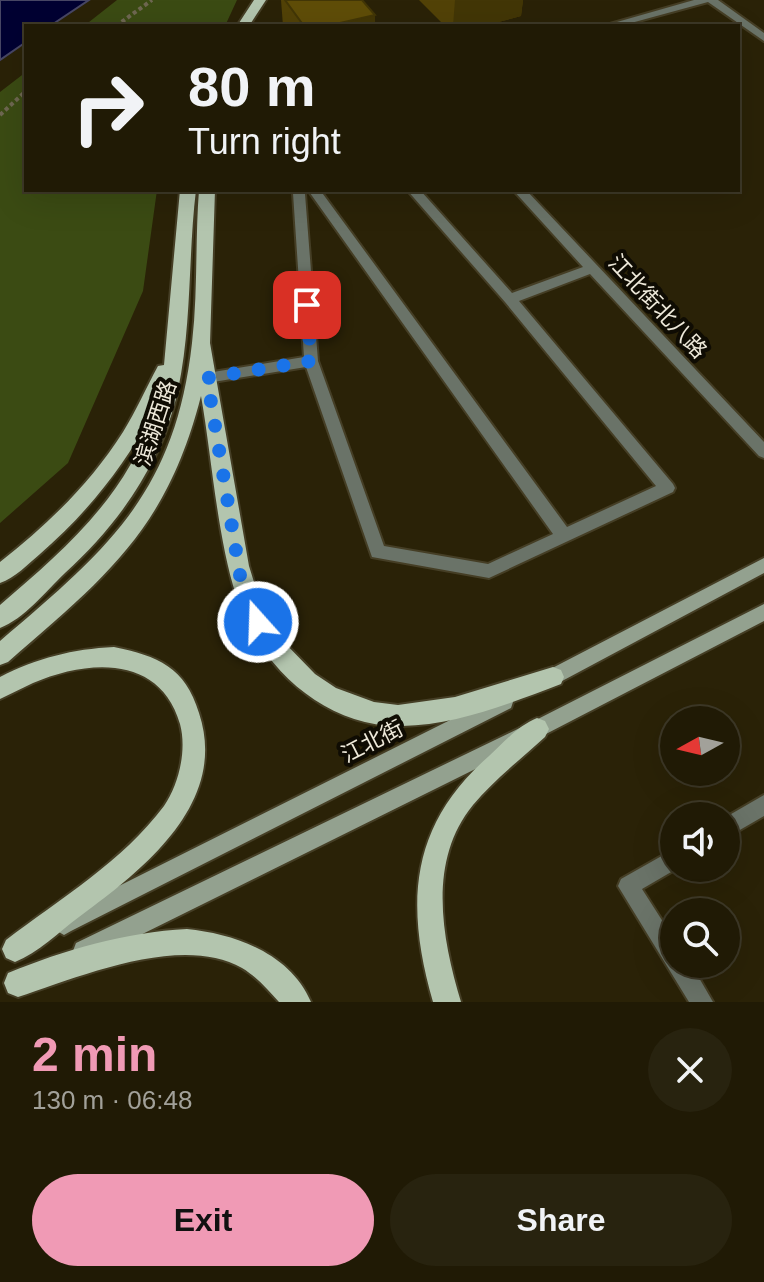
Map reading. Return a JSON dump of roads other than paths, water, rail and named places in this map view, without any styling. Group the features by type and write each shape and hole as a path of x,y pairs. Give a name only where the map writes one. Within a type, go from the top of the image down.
{"main road":[{"path":"244,24 260,0"},
{"path":"258,24 273,0"},
{"name":"滨湖西路","path":"0,618 76,553 114,510 144,461 165,406 176,345 188,192"},
{"name":"滨湖西路","path":"0,655 94,573 126,539 172,463 186,419 201,343 203,224 207,192"},
{"path":"201,343 240,575 258,622 282,659 311,687 349,706 389,716 426,714 553,677"},
{"path":"0,574 54,532 91,494 125,449 176,345"},
{"name":"江北街","path":"7,952 553,677 764,565"},
{"path":"9,988 537,729 764,612"},
{"path":"0,688 61,662 94,655 126,659 153,669 177,687 190,712 195,743 189,779 172,815 132,857 7,952"},
{"path":"447,1002 434,962 427,898 438,842 458,804 537,729"},
{"path":"9,988 151,944 206,942 245,955 276,976 297,1002"}],"street":[{"path":"615,24 705,0"},
{"path":"712,0 764,38"},
{"path":"300,192 311,361 378,552 489,571 667,488 510,299 415,192"},
{"path":"315,192 564,536"},
{"name":"江北街北八路","path":"521,192 764,452"},
{"path":"510,299 592,268"},
{"path":"207,378 311,361"},
{"path":"740,820 764,806"},
{"path":"660,867 628,886 660,936"},
{"path":"687,978 702,1002"}]}
